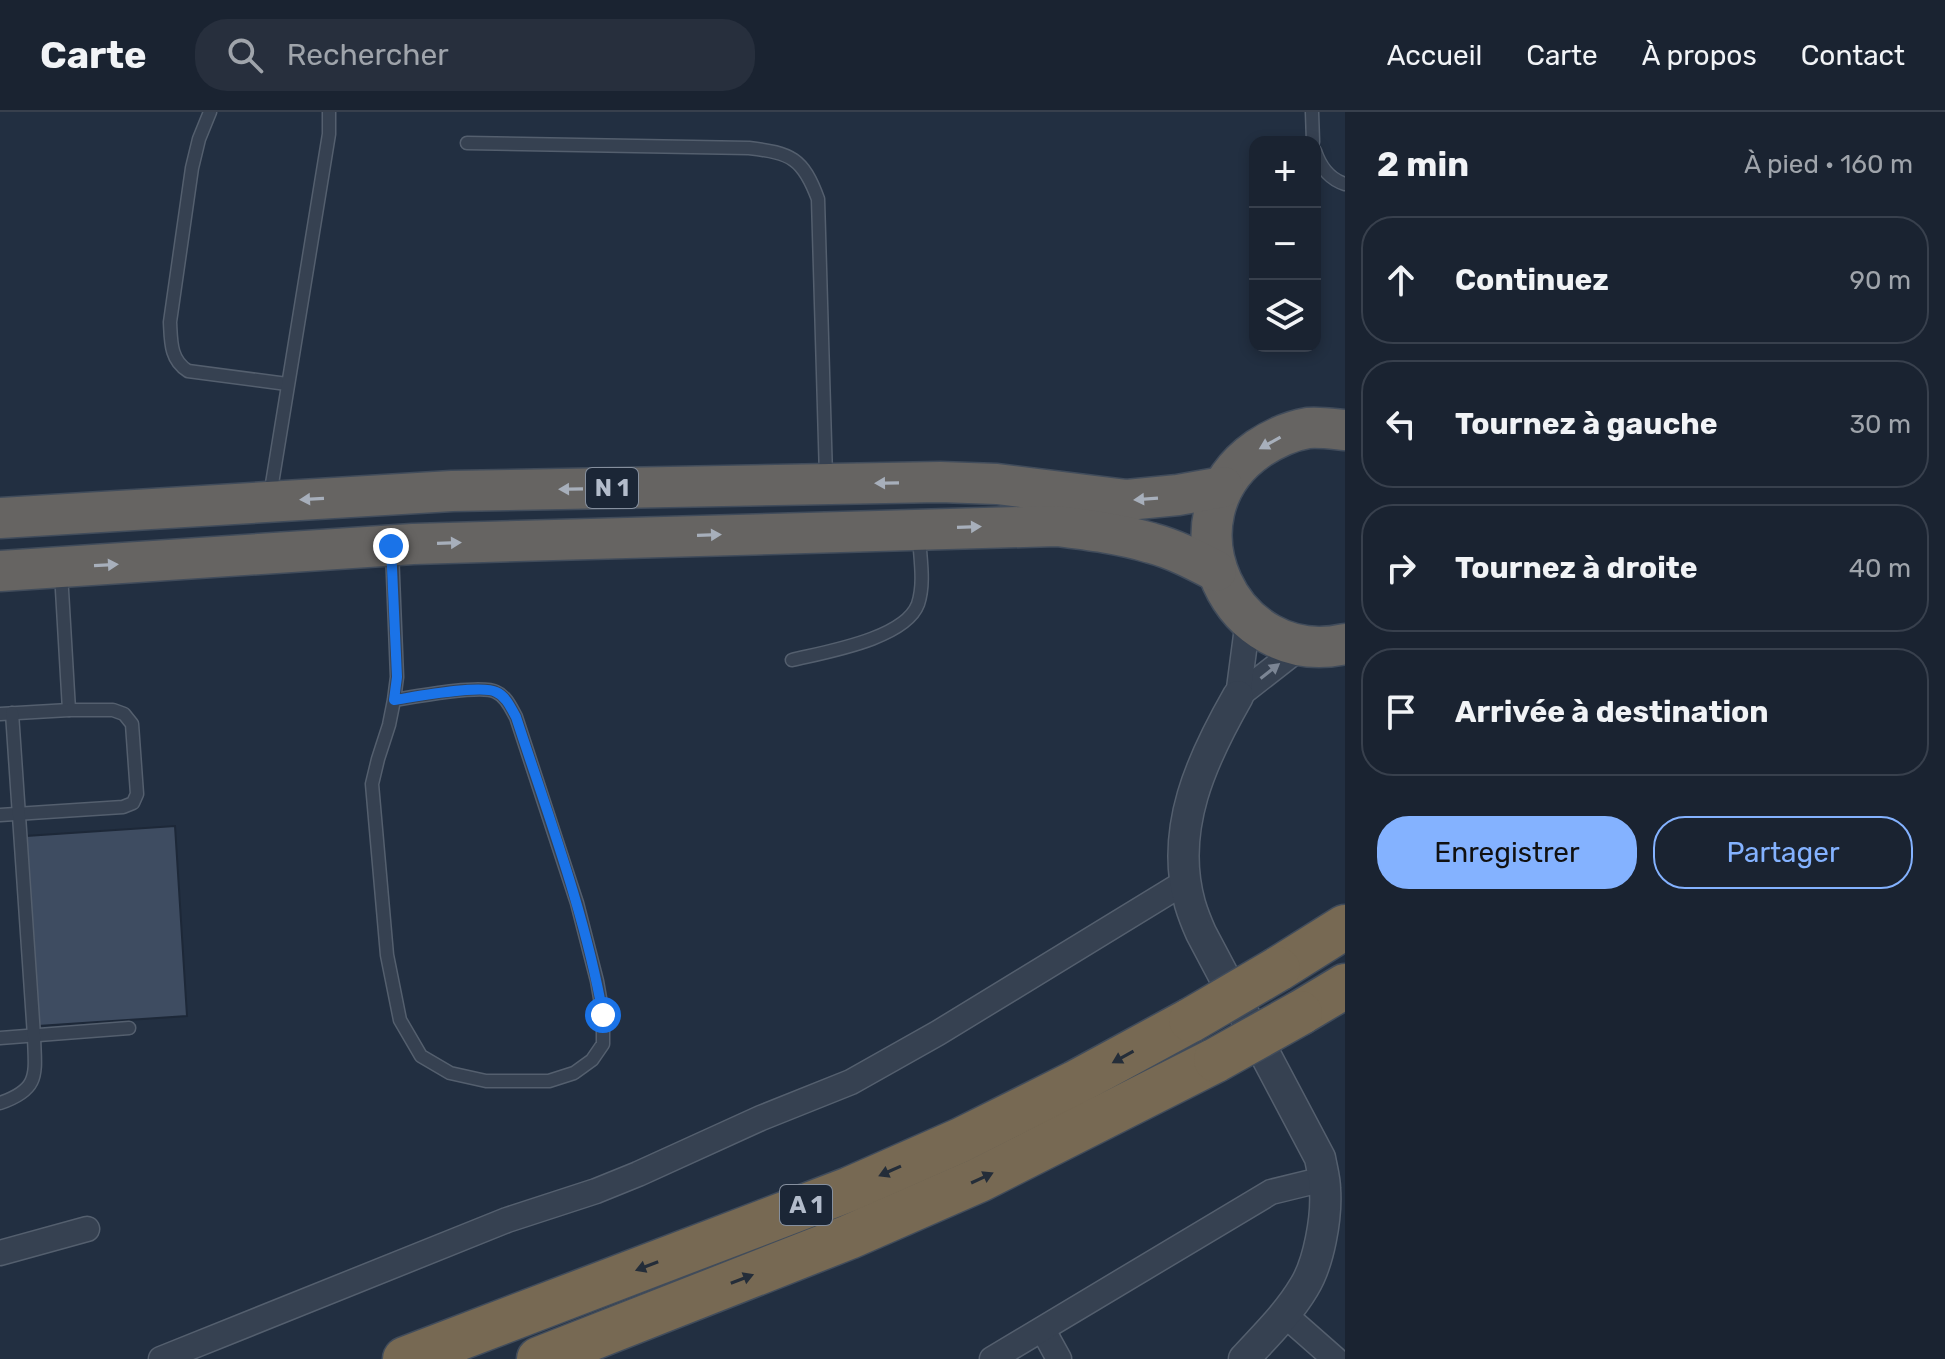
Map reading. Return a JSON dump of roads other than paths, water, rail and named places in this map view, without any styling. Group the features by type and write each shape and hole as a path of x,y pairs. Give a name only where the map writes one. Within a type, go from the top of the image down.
{"highway":[{"path":"1345,430 1309,428 1274,438 1245,458 1223,487 1211,528 1216,571 1229,598 1248,620 1273,637 1302,646 1331,648 1345,644"},
{"name":"N 1","path":"0,518 452,491 940,482 997,484 1127,500 1223,487"},
{"name":"N 1","path":"0,571 391,546 1057,526 1152,543 1216,571"},
{"name":"A 1","path":"405,1359 850,1189 961,1140 1191,1020 1345,927"},
{"name":"A 1","path":"539,1359 849,1237 965,1186 1216,1060 1345,986"}],"street":[{"path":"1238,696 1248,620"},
{"path":"1244,1359 1285,1315 1306,1285 1321,1236 1324,1179 1320,1158 1201,933 1190,906 1185,882 1184,846 1188,809 1197,776 1220,726 1238,696 1302,646"},
{"path":"161,1359 507,1220 610,1186 761,1118 851,1082 938,1033 1185,882"},
{"path":"992,1359 1271,1192 1324,1179"},
{"path":"0,1253 87,1229"},
{"path":"1285,1315 1335,1359"},
{"path":"1043,1330 1059,1359"}],"lane":[{"path":"210,112 192,168 170,322 171,346 179,365 188,371 287,384"},
{"path":"269,502 318,208 329,134 329,112"},
{"path":"1312,112 1313,136"},
{"path":"467,143 749,148 776,151 798,162 810,177 818,199 826,485"},
{"path":"1321,164 1329,176 1345,184"},
{"path":"792,660 880,637 902,624 918,606 922,579 918,529"},
{"path":"391,546 397,677 372,784 387,955 400,1020 421,1056 450,1073 486,1081 524,1082 549,1081 574,1073 592,1060 603,1044 603,1015 577,903 516,717 507,701 497,692 486,689 394,700"},
{"path":"61,568 69,710"},
{"path":"0,815 19,814 123,807 133,803 137,794 132,724 124,714 113,710 6,714 19,814 35,1074 28,1088 15,1098 0,1103"},
{"path":"0,1038 129,1028"}]}
